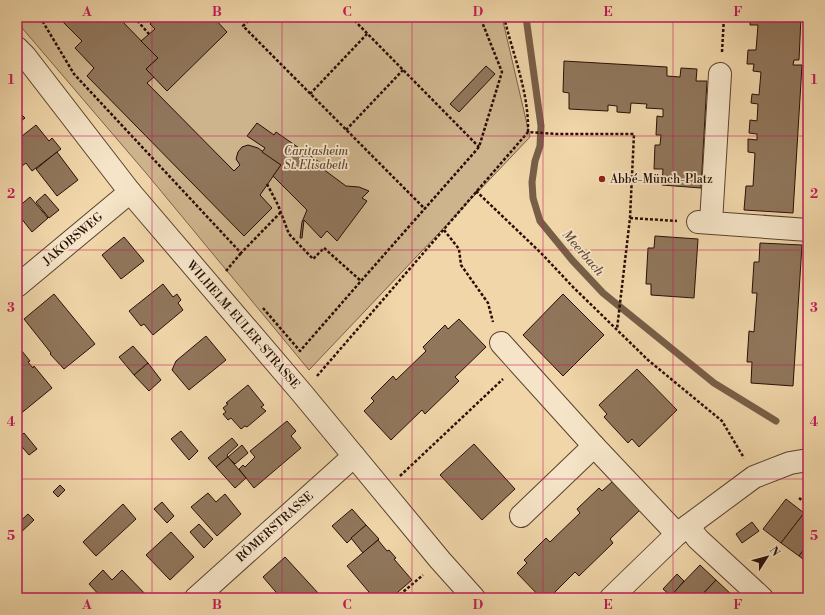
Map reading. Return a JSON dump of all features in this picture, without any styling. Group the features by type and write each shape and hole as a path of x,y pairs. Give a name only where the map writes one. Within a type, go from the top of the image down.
{"street":[{"name":"WILHELM-EULER-STRASSE","path":"17,48 25,56 130,192 301,392 440,560 474,598"},
{"path":"720,74 705,222 808,230"},
{"name":"JAKOBSWEG","path":"17,286 130,192"},
{"path":"501,343 594,446 682,530 698,539 762,598"},
{"path":"521,516 594,446"},
{"name":"RÖMERSTRASSE","path":"196,598 354,456"},
{"path":"610,598 682,530 754,477 790,463 808,460"}],"path":[{"path":"40,17 74,74 241,253 281,212"},
{"path":"134,17 149,34"},
{"path":"252,17 243,26 425,209"},
{"path":"351,17 479,147"},
{"path":"263,308 300,351 479,147 502,72 480,17"},
{"path":"301,392 322,371 528,132 529,117 523,85 504,17"},
{"path":"720,74 724,17"},
{"path":"310,94 367,34"},
{"path":"346,130 403,70"},
{"path":"528,132 557,134 634,134 630,218 617,329"},
{"path":"267,184 281,212 289,234 313,259 324,248 361,281"},
{"path":"476,191 541,253 573,287 648,360 722,422 754,477"},
{"path":"630,218 705,222"},
{"path":"444,230 460,249 461,265 488,303 497,336 501,343"},
{"path":"383,491 519,364"},
{"path":"799,498 808,505"},
{"path":"396,598 440,560"}],"green space":[{"name":"Caritasheim St. Elisabeth","path":"17,17 502,17 530,137 309,370 146,173 17,22"}],"building":[{"path":"58,17 118,17 158,58 146,69 154,77 147,83 234,171 240,165 236,159 238,152 242,147 248,145 258,148 281,165 260,195 272,208 244,236 87,76 94,68 75,48 82,41"},
{"path":"156,17 213,17 227,32 167,91 146,69 158,58 141,41 155,29 150,24"},
{"path":"750,17 801,17 799,60 794,60 793,65 802,65 793,213 744,210 746,186 753,186 755,153 748,152 748,139 757,140 757,134 749,133 750,120 757,121 758,104 751,103 752,94 759,95 761,72 753,71 754,64 747,64 748,50 756,50 758,25 750,25"},
{"path":"564,61 667,67 667,76 680,77 681,68 697,69 696,81 707,81 701,188 662,185 663,169 654,169 655,145 660,145 661,135 656,135 657,116 663,117 663,109 646,108 647,104 631,103 630,113 617,112 617,106 608,105 608,111 569,109 569,93 563,92"},
{"path":"486,66 495,74 459,112 450,104"},
{"path":"20,113 25,118 17,124 17,115"},
{"path":"257,123 274,135 276,132 325,166 323,169 346,186 359,187 369,191 362,198 367,201 337,241 327,231 321,238 304,220 302,238 300,238 302,222 307,210 273,176 281,165 262,152 265,148 247,136"},
{"path":"36,125 49,141 52,138 61,149 32,171 26,163 22,166 17,159 17,140"},
{"path":"57,152 78,180 57,196 36,169"},
{"path":"45,194 59,210 49,218 36,202"},
{"path":"30,197 48,218 32,232 17,213 17,208"},
{"path":"655,236 698,239 694,298 651,295 651,284 646,284 648,248 654,248"},
{"path":"124,237 144,261 121,279 102,255"},
{"path":"760,243 802,245 793,386 751,383 752,362 747,362 749,331 754,332 757,293 752,293 754,262 759,262"},
{"path":"163,284 173,297 177,294 181,300 178,303 183,310 153,335 144,324 141,326 129,311"},
{"path":"54,294 95,344 64,369 50,354 51,353 24,319"},
{"path":"563,294 604,335 563,376 523,335"},
{"path":"459,319 486,347 455,377 459,381 425,414 422,410 391,440 364,411 374,401 371,398 393,376 396,380 426,351 423,347 445,325 448,329"},
{"path":"206,336 226,360 189,390 172,370 176,361"},
{"path":"17,345 30,361 28,362 33,368 34,366 52,388 19,415 17,412"},
{"path":"133,346 148,363 134,375 119,357"},
{"path":"148,363 161,380 149,391 134,375"},
{"path":"637,369 677,410 639,447 632,439 628,443 604,417 607,414 599,405"},
{"path":"248,385 264,405 261,407 266,411 247,427 245,426 241,429 231,418 228,420 223,414 226,412 223,408 228,404 226,403"},
{"path":"287,421 296,431 291,436 301,448 254,488 239,469 243,465 245,467 255,457 250,451"},
{"path":"181,431 198,451 189,460 171,439"},
{"path":"24,433 37,449 29,455 17,441 17,439"},
{"path":"232,438 238,445 227,455 228,457 216,467 208,458"},
{"path":"474,444 515,489 482,520 440,475"},
{"path":"242,445 248,453 235,464 228,457"},
{"path":"228,457 246,478 235,488 216,467"},
{"path":"613,481 640,510 610,539 613,543 579,576 575,572 549,598 541,598 517,573 527,563 524,560 546,538 550,542 580,513 577,509 599,488 602,491"},
{"path":"60,485 65,490 58,497 53,492"},
{"path":"208,493 216,502 225,494 241,514 217,536 191,507"},
{"path":"786,499 804,513 781,543 763,529"},
{"path":"162,502 174,516 167,523 154,509"},
{"path":"123,504 136,519 96,556 83,542"},
{"path":"352,509 366,525 347,543 332,526"},
{"path":"804,513 808,516 808,544 799,556 781,543"},
{"path":"28,514 34,520 17,536 17,524"},
{"path":"752,522 759,531 742,543 736,534"},
{"path":"199,524 213,539 204,548 190,532"},
{"path":"366,525 379,539 363,553 351,538"},
{"path":"171,532 194,557 170,580 146,555"},
{"path":"378,540 387,551 389,550 396,558 394,559 412,580 391,598 374,598 347,566"},
{"path":"808,544 808,563 799,556"},
{"path":"285,557 319,594 315,598 281,598 263,577"},
{"path":"700,565 716,580 699,598 679,598 673,593"},
{"path":"103,570 112,580 122,570 149,598 102,598 89,584"},
{"path":"677,574 684,581 671,596 663,589"},
{"path":"716,580 733,596 730,598 699,598"}],"waterway":[{"name":"Meerbach","path":"526,17 541,126 540,146 535,161 532,182 533,198 540,221 572,260 603,293 714,383 776,421"}],"place":[{"name":"Abbé-Münch-Platz","path":"602,179"}]}
